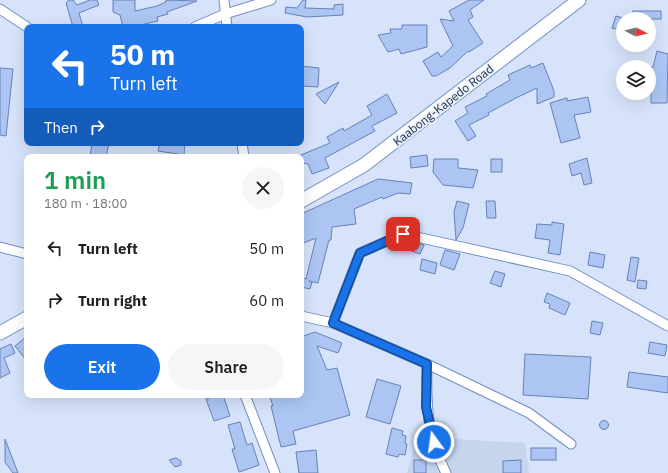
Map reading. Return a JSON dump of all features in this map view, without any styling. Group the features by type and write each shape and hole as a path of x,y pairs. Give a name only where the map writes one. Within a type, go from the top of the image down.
{"main road":[{"name":"Kaabong-Kapedo Road","path":"304,199 364,166 579,0"},
{"path":"0,333 24,320"}],"street":[{"path":"224,0 227,24"},
{"path":"202,24 225,14 271,0"},
{"path":"0,9 24,25"},
{"path":"333,323 360,253 403,234 570,271 668,326"},
{"path":"0,247 24,253"},
{"path":"304,317 333,323 427,364 529,413 571,444"},
{"path":"427,364 426,407 431,432 441,463 446,473"},
{"path":"246,398 275,473"}],"shaded area":[{"path":"417,437 525,443 529,473 407,473"}],"building":[{"path":"69,0 73,0 77,5 90,0 97,0 99,5 79,13 82,24 72,24 66,3"},
{"path":"113,0 135,0 135,11 157,6 166,2 166,0 197,1 167,12 168,14 157,17 158,21 144,24 122,24 120,15 113,12"},
{"path":"303,0 306,0 305,8 334,9 334,5 343,4 343,15 307,17 285,13 286,7 297,8"},
{"path":"469,0 484,0 470,10 473,17 468,20 483,43 469,52 468,51 450,68 436,76 432,76 423,61 438,52 441,57 453,46 440,19 454,21 449,11"},
{"path":"661,11 661,19 656,19 656,12 633,12"},
{"path":"616,16 616,29 612,28"},
{"path":"402,25 427,25 427,47 401,54 399,49 388,52 378,35 391,33 390,29 402,29"},
{"path":"657,51 668,54 667,103 651,103 651,100 656,100 656,60 655,60"},
{"path":"543,63 554,91 554,97 537,104 537,88 518,97 488,113 489,115 469,125 476,136 468,141 455,121 468,113 465,107 487,96 486,94 510,80 508,75 530,65 531,68"},
{"path":"304,66 319,68 318,87 304,86"},
{"path":"0,68 13,69 6,136 0,135"},
{"path":"339,82 325,104 316,94"},
{"path":"387,94 397,113 372,126 375,131 325,158 329,168 312,174 308,164 304,163 303,154 330,143 327,137 343,128 344,131 372,115 367,106"},
{"path":"588,97 591,112 574,115 580,138 561,143 550,103 567,98 567,101"},
{"path":"92,146 108,146 107,154 90,154"},
{"path":"159,146 185,146 184,154 158,151"},
{"path":"427,155 428,166 411,168 410,157"},
{"path":"587,158 592,183 584,185 581,173 572,176 569,164"},
{"path":"434,159 458,159 458,168 478,170 473,188 443,185 433,172"},
{"path":"491,159 502,159 502,172 491,172"},
{"path":"378,179 412,183 410,194 398,193 383,199 382,197 354,209 356,224 332,227 331,240 329,240 318,283 309,281 312,282 310,289 304,288 304,279 306,279 316,238 304,243 304,213"},
{"path":"457,201 469,204 463,228 456,240 454,212"},
{"path":"486,201 495,201 496,218 487,218"},
{"path":"552,222 564,224 560,255 548,253 550,240 535,238 537,224 552,225"},
{"path":"409,241 424,245 420,254 406,249"},
{"path":"445,250 460,254 454,270 440,265"},
{"path":"590,252 605,255 603,268 588,265"},
{"path":"631,257 639,258 635,282 627,280"},
{"path":"422,259 437,263 435,274 420,270"},
{"path":"495,271 505,274 501,287 490,283"},
{"path":"638,280 647,281 646,289 637,288"},
{"path":"547,293 570,303 565,315 549,308 550,304 544,302"},
{"path":"592,321 603,323 600,335 590,333"},
{"path":"315,332 342,343 338,353 317,346 327,370 337,368 350,415 293,431 296,444 281,447 270,398 304,398 304,336"},
{"path":"24,338 24,357 15,346"},
{"path":"650,342 667,345 665,356 648,353"},
{"path":"11,344 15,353 4,358 10,373 0,378 0,349"},
{"path":"525,354 591,357 588,399 523,395"},
{"path":"629,372 668,377 668,393 627,387"},
{"path":"377,379 401,386 390,424 366,417"},
{"path":"224,398 230,416 214,421 206,399"},
{"path":"604,420 609,425 604,430 599,425"},
{"path":"240,422 247,445 252,443 259,465 239,472 232,449 235,449 228,425"},
{"path":"392,428 403,431 402,435 406,436 405,443 407,444 405,455 399,454 398,457 386,454"},
{"path":"5,439 18,473 13,473 5,462"},
{"path":"531,448 556,448 556,460 531,460"},
{"path":"316,450 318,473 299,473 296,452"},
{"path":"176,458 181,461 181,465 175,467 169,460"},
{"path":"414,460 426,460 426,473 414,473"},
{"path":"521,460 521,473 503,473 503,461"}],"route":[{"path":"403,234 360,253 333,323 427,364 426,407 434,442"}]}
